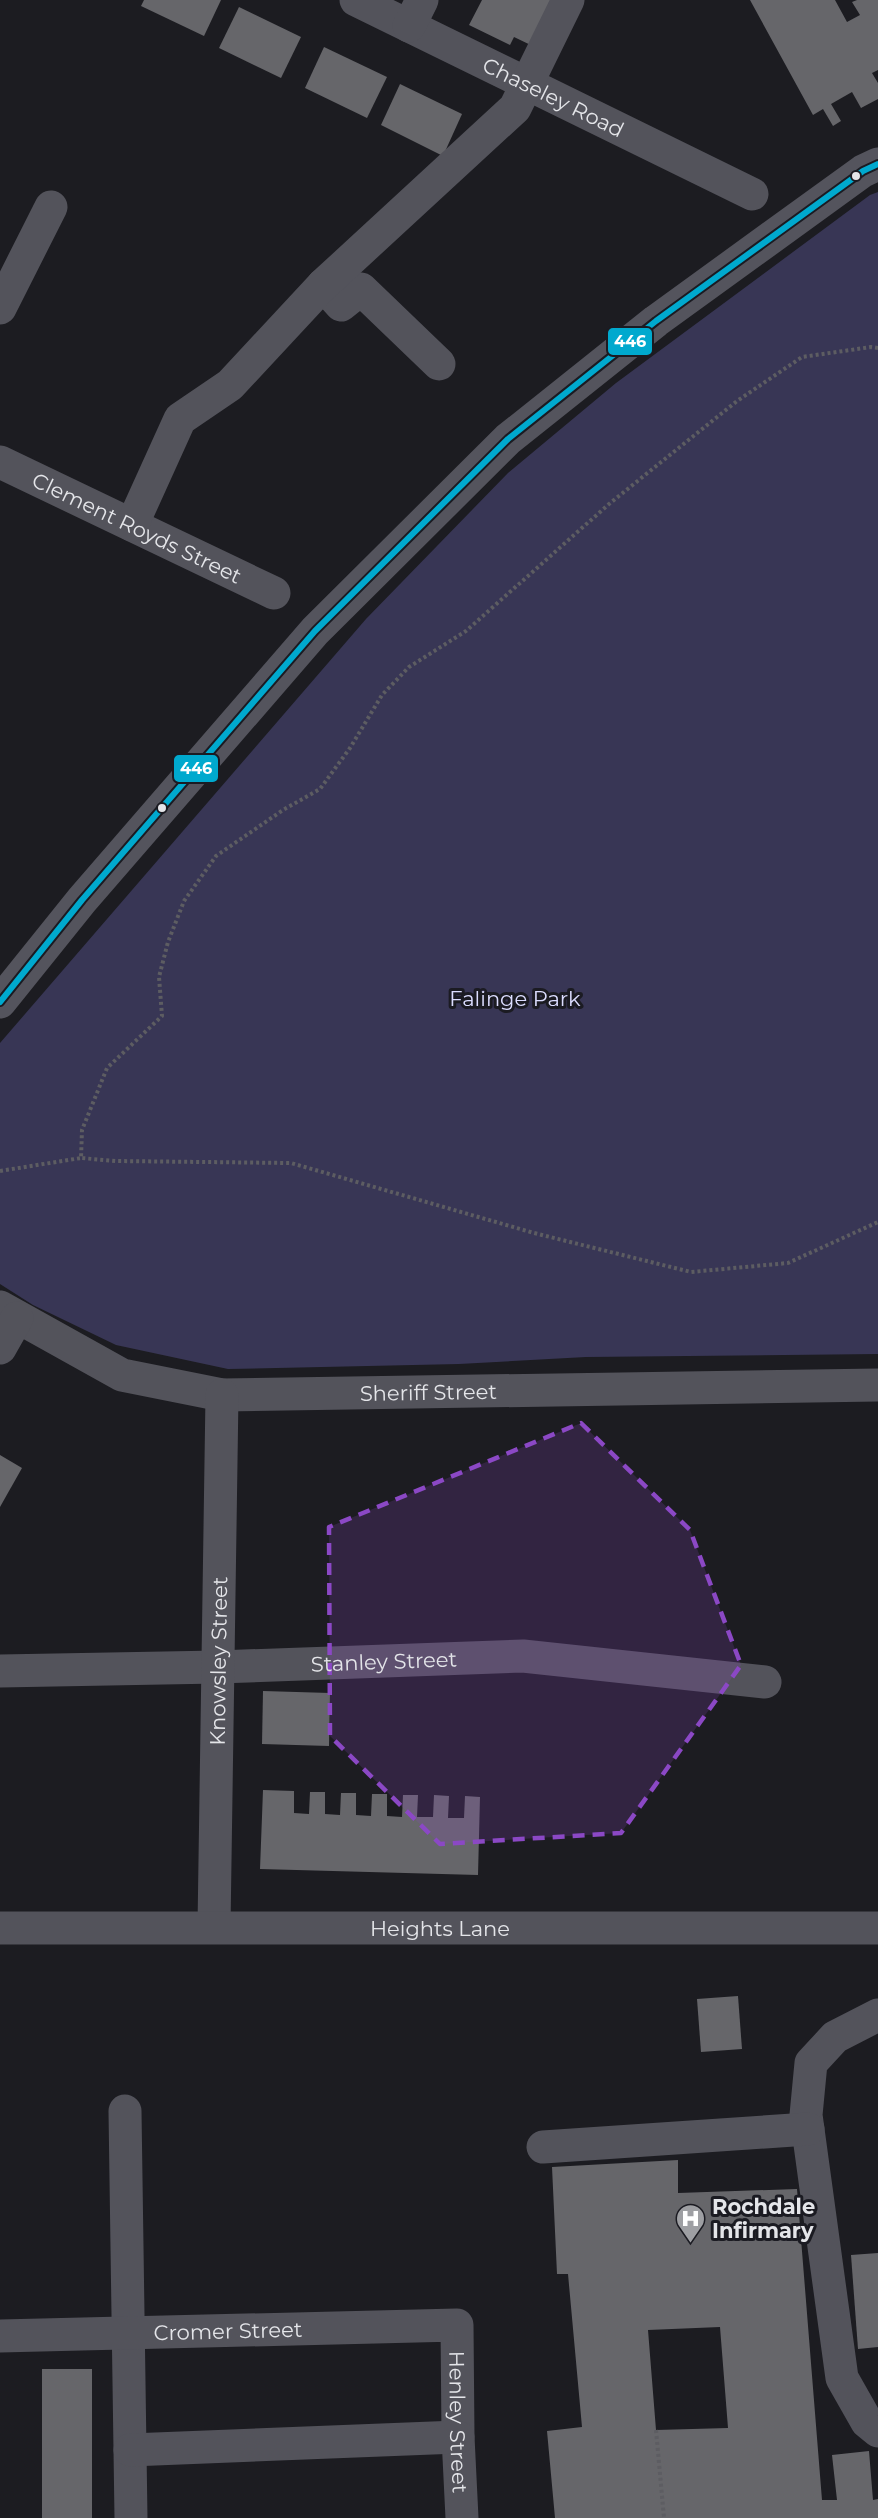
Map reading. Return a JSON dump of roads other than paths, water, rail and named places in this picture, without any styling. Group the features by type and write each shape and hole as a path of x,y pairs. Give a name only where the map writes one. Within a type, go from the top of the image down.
{"main road":[{"path":"0,1002 82,900 315,632 508,439 656,321 863,171 878,164"}],"street":[{"name":"Chaseley Road","path":"356,0 415,13 527,84 752,194"},
{"path":"132,525 180,419 230,385 323,285 514,108 568,0"},
{"path":"0,308 51,207"},
{"path":"323,285 341,305 361,289 439,364"},
{"name":"Clement Royds Street","path":"0,462 274,593"},
{"path":"0,1348 8,1313"},
{"name":"Sheriff Street","path":"8,1313 122,1375 222,1395 878,1385"},
{"name":"Knowsley Street","path":"214,1927 222,1395"},
{"name":"Stanley Street","path":"0,1671 218,1667 523,1656 765,1682"},
{"name":"Heights Lane","path":"0,1928 878,1928"},
{"path":"878,2015 836,2037 811,2063 806,2115 842,2378 867,2422 878,2431"},
{"path":"125,2111 131,2518"},
{"path":"543,2146 808,2129"},
{"name":"Cromer Street","path":"0,2336 457,2325"},
{"name":"Henley Street","path":"457,2325 458,2437 462,2518"},
{"path":"130,2450 458,2437"}],"place":[{"name":"Rochdale Infirmary","path":"691,2244"}],"park label":[{"name":"Falinge Park","path":"515,998"}]}
